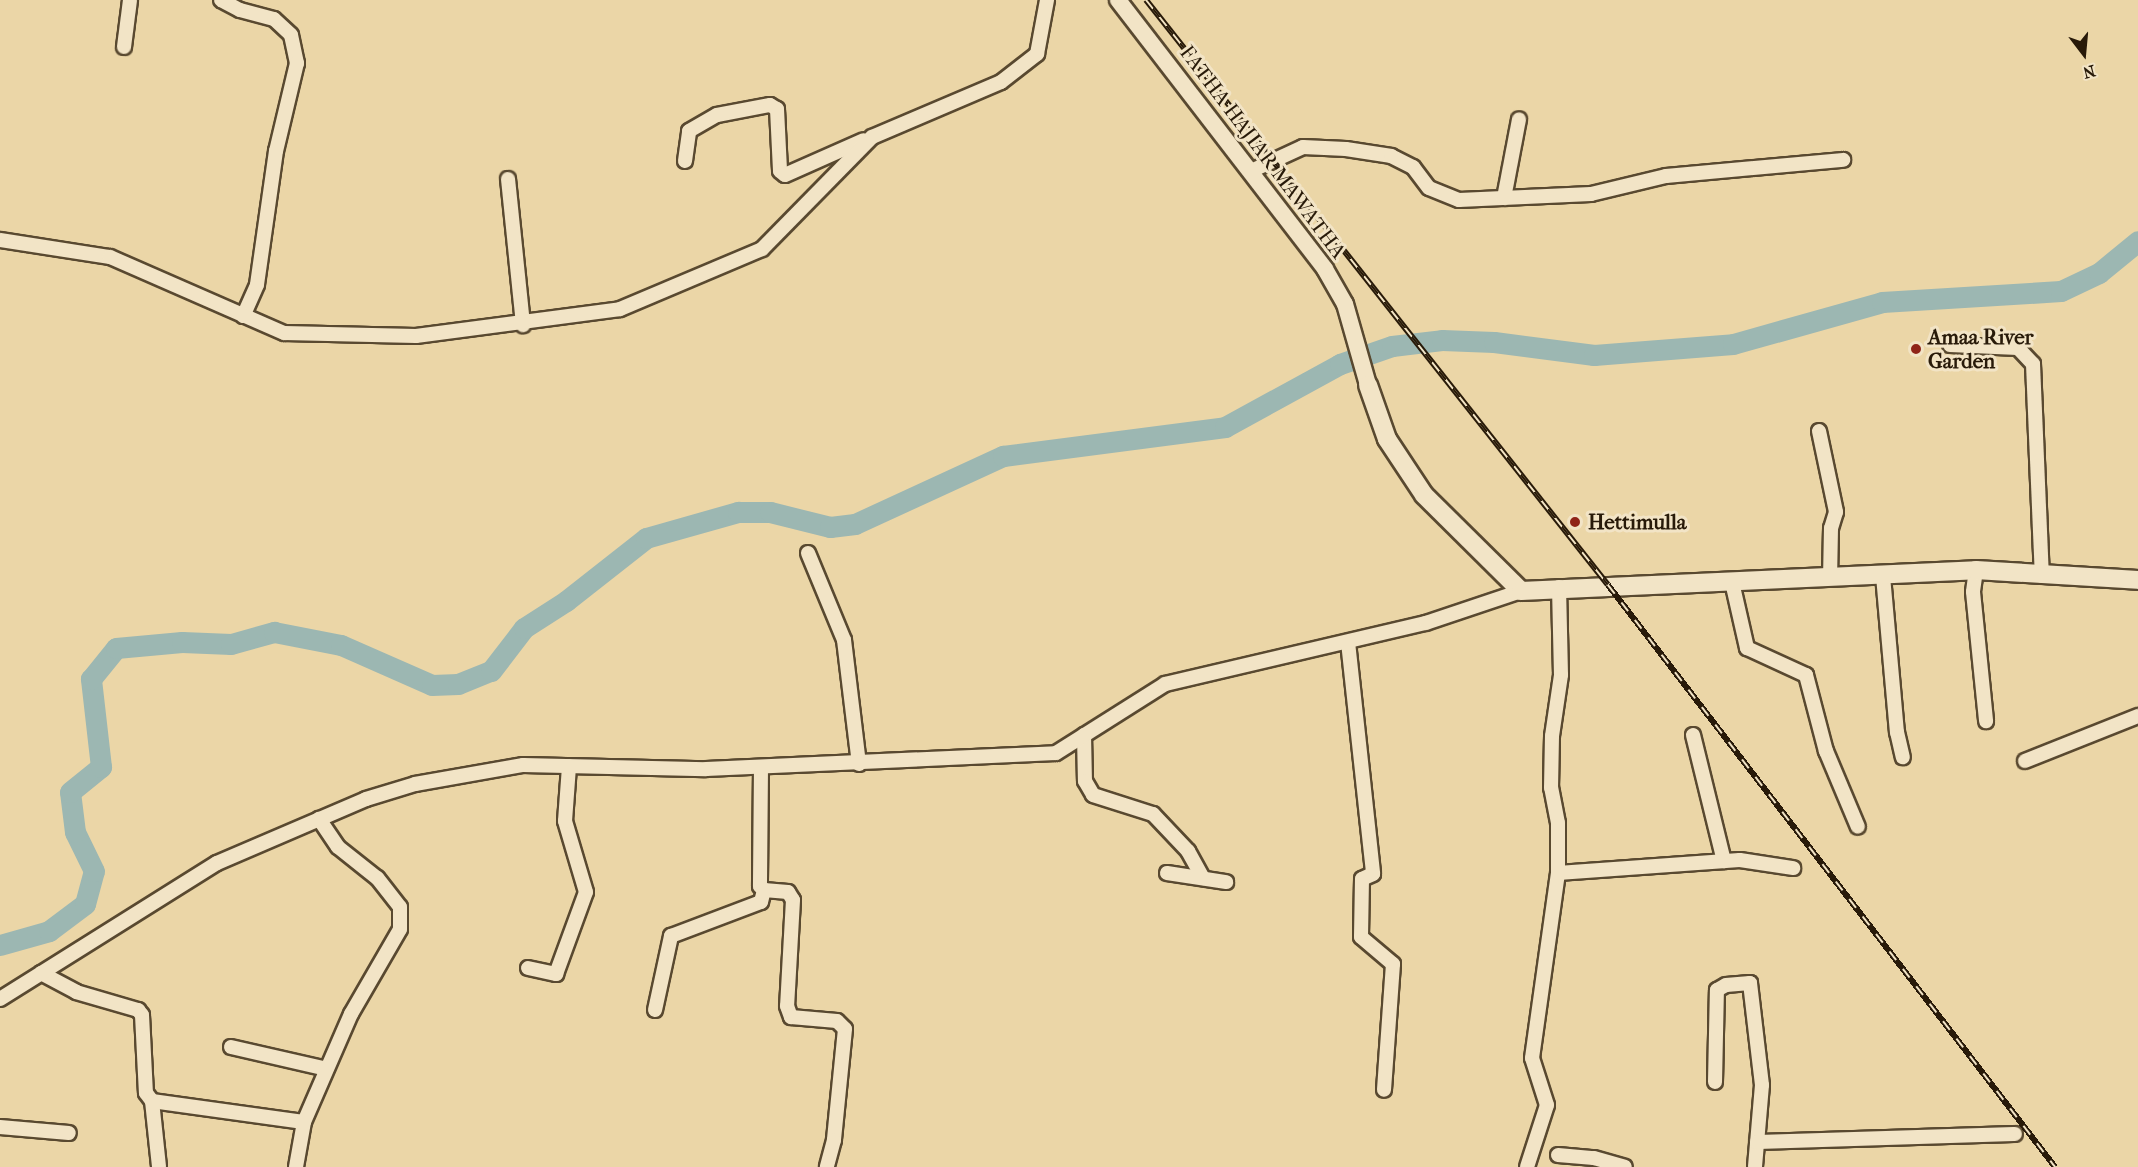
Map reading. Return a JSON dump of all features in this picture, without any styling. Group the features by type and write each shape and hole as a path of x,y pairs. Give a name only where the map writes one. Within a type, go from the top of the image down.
{"main road":[{"path":"1368,385 1387,439 1424,495 1521,591 1558,587 1883,576 1976,570 2042,576 2138,580"}],"street":[{"path":"124,46 130,0"},
{"path":"221,0 240,10 274,19 291,35 297,63 276,151 257,285 243,316"},
{"path":"685,161 689,130 717,115 770,105 777,109 780,171 785,175 1001,82 1037,54 1047,0"},
{"name":"FATHA HAJIAR MAWATHA","path":"1118,0 1324,269 1345,304 1368,385"},
{"path":"1504,198 1519,119"},
{"path":"0,240 110,257 284,333 416,336 523,325 620,309 762,249 872,137"},
{"path":"1251,171 1303,147 1346,149 1391,156 1413,167 1429,189 1459,200 1591,194 1666,176 1844,160"},
{"path":"508,179 523,325"},
{"path":"1950,345 2018,348 2033,364 2042,576"},
{"path":"1819,431 1836,512 1831,528 1830,578"},
{"path":"808,553 844,640 859,764"},
{"path":"1976,570 1973,592 1986,721"},
{"path":"1883,576 1896,732 1903,757"},
{"path":"1732,582 1747,648 1806,675 1826,751 1858,827"},
{"path":"1527,1167 1547,1105 1532,1058 1558,873 1558,823 1551,788 1552,736 1561,675 1558,587"},
{"path":"0,999 217,863 319,819 415,784 523,765 761,767 1056,753 1165,684 1426,623 1521,591"},
{"path":"1348,642 1373,874 1362,879 1361,937 1393,964 1384,1090"},
{"path":"2025,761 2138,716"},
{"path":"1084,735 1085,781 1093,795 1153,814 1188,851 1203,878"},
{"path":"1693,735 1724,861"},
{"path":"528,968 549,976 556,974 585,898 565,821 569,766"},
{"path":"761,767 760,886 764,890 788,892 793,900 787,1006 791,1017 837,1021 845,1029 834,1140 827,1167"},
{"path":"296,1167 304,1122 351,1014 400,929 400,908 377,878 338,847 319,819"},
{"path":"1558,873 1724,861 1773,862 1793,868"},
{"path":"1167,873 1226,882"},
{"path":"655,1010 671,936 761,902 764,890"},
{"path":"41,973 76,992 138,1010 142,1015 146,1093 152,1101 159,1167"},
{"path":"1715,1082 1717,990 1726,985 1750,984 1762,1085 1755,1167"},
{"path":"231,1047 327,1069"},
{"path":"152,1101 304,1122"},
{"path":"0,1127 69,1133"},
{"path":"1757,1142 2015,1134"},
{"path":"1558,1155 1594,1158 1625,1167"}],"waterway":[{"path":"0,945 49,931 85,904 94,871 75,832 70,792 101,767 91,679 116,648 182,642 231,644 274,632 341,645 432,685 458,684 491,671 524,628 566,601 646,538 738,512 770,512 830,527 855,524 1003,456 1225,427 1340,364 1392,346 1442,340 1494,342 1594,355 1733,344 1882,302 2061,291 2099,273 2138,241"}],"railway":[{"path":"1146,0 1608,585 2055,1167"}],"place":[{"name":"Amaa River Garden","path":"1916,349"},
{"name":"Hettimulla","path":"1575,522"}]}
